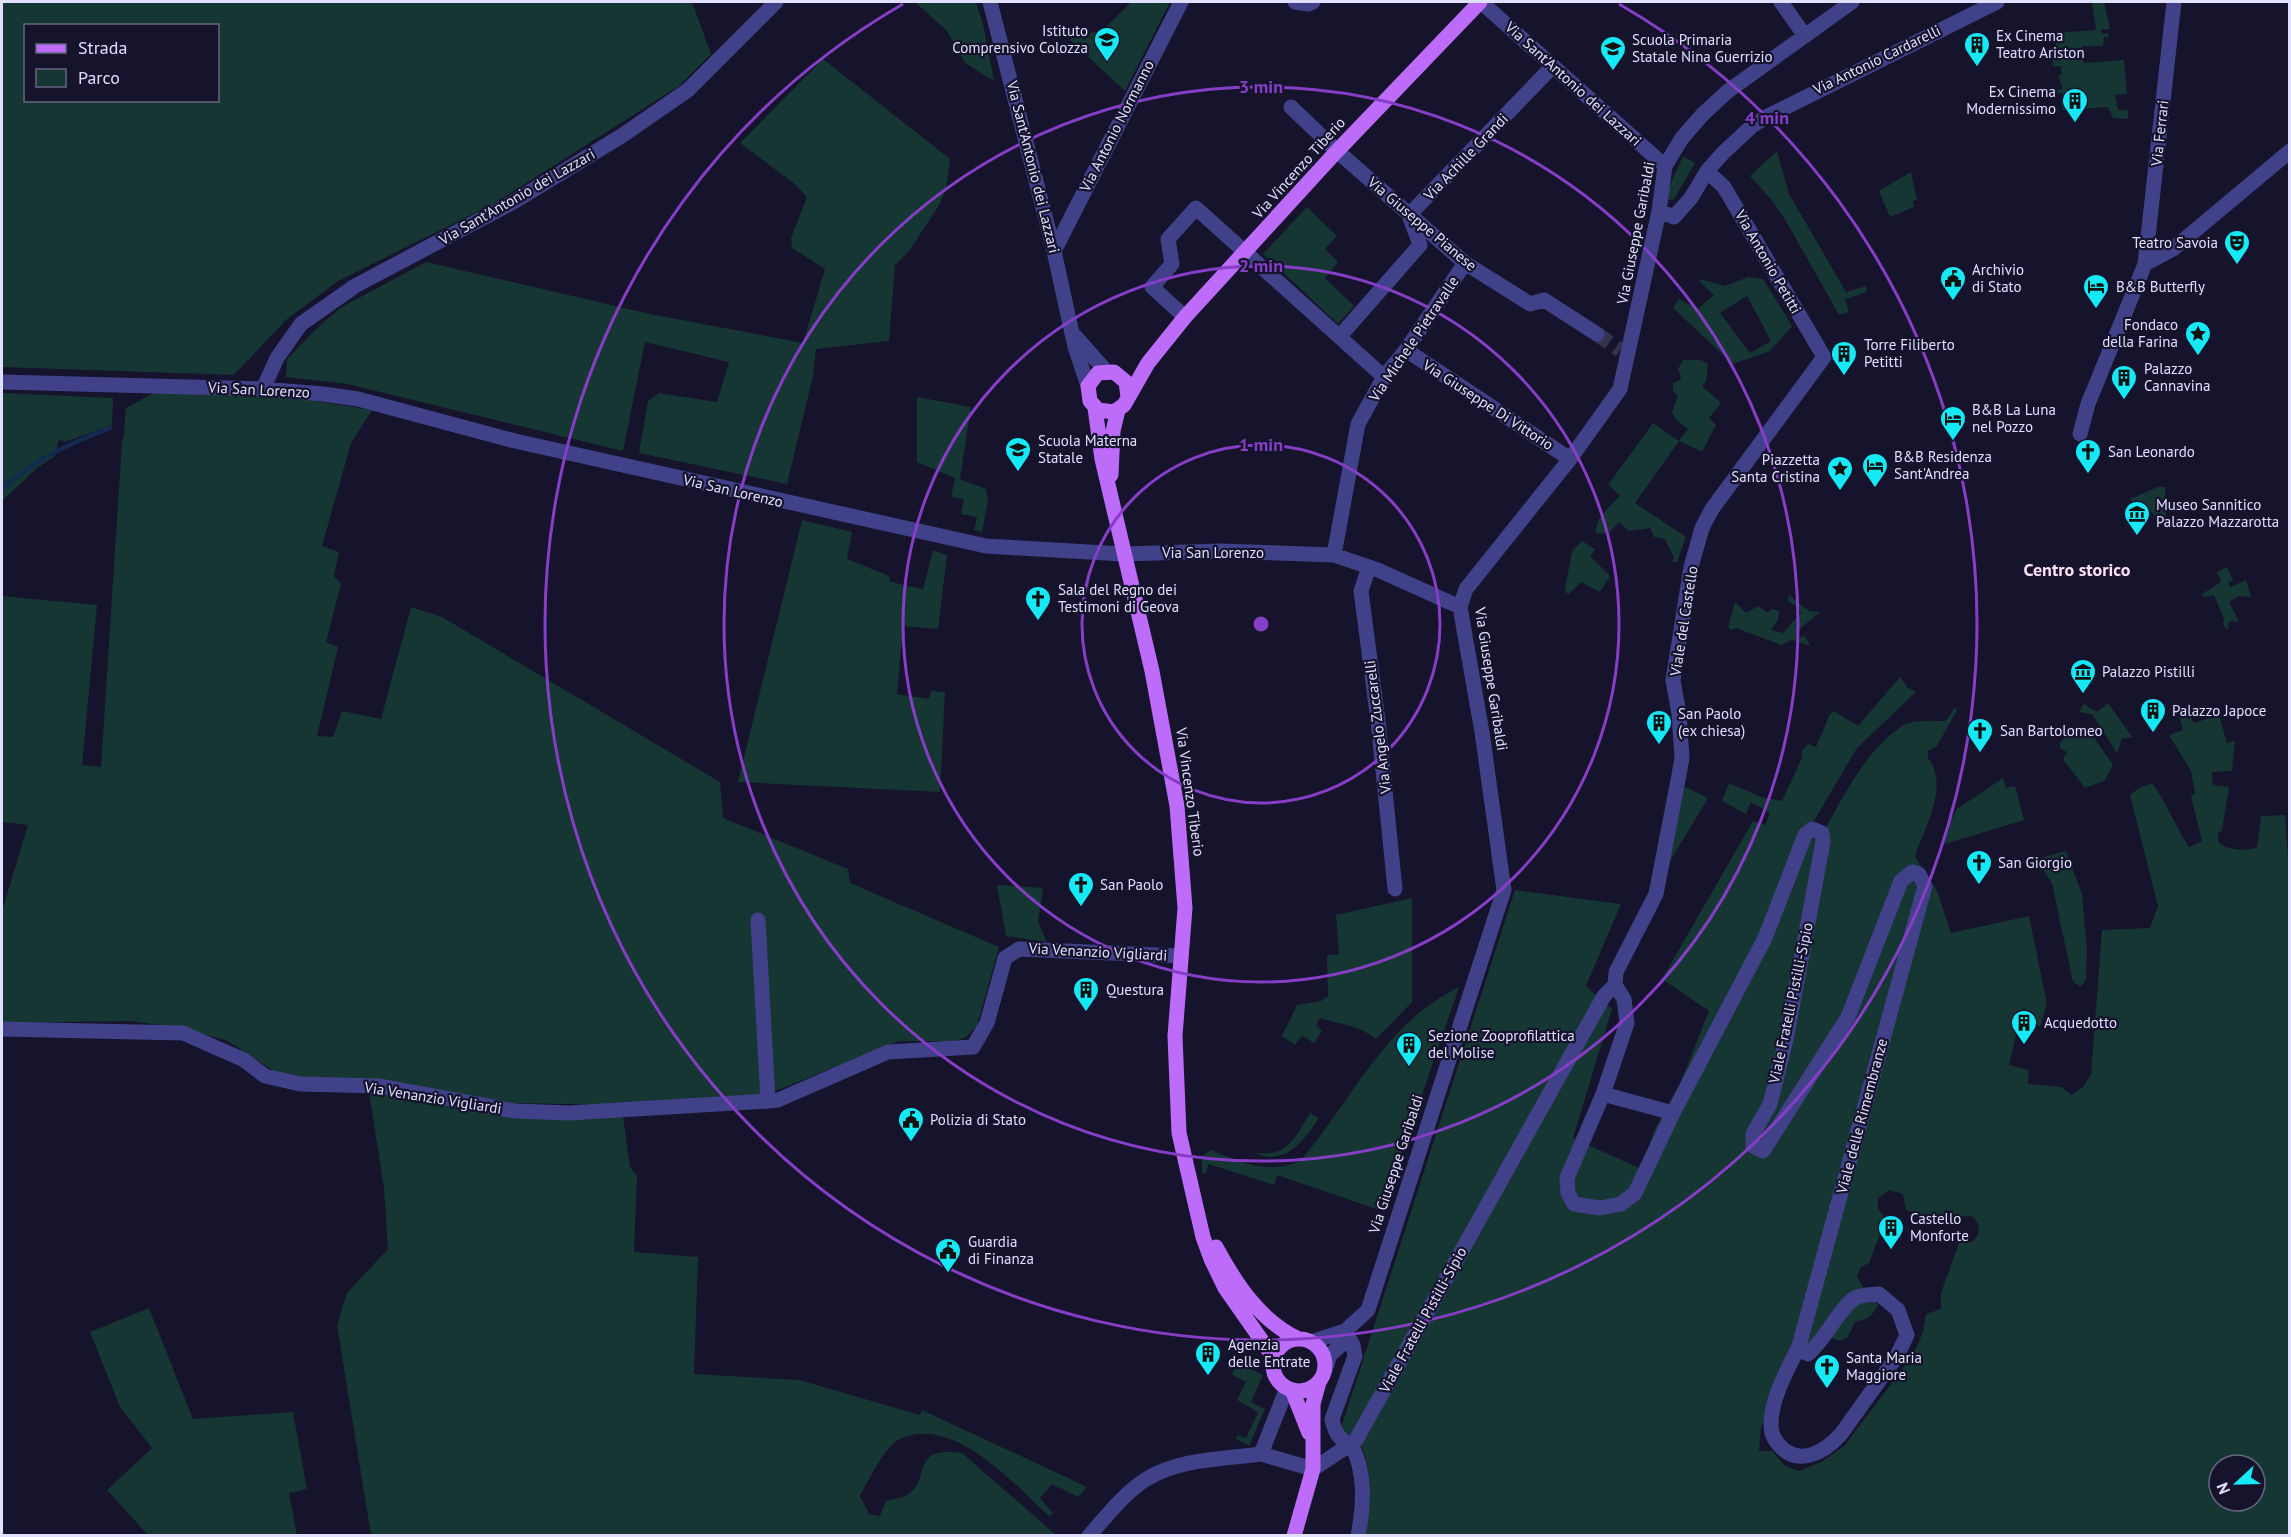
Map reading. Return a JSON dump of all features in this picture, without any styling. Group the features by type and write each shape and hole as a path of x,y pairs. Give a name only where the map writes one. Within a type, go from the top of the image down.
{"main road":[{"name":"Via Vincenzo Tiberio","path":"1128,398 1148,363 1185,317 1337,151 1481,2"},
{"path":"1110,372 1126,382 1128,398 1118,410 1106,412 1095,408 1088,398 1088,386 1095,376 1110,372 1137,368 1148,363"},
{"name":"Via Vincenzo Tiberio","path":"1095,408 1100,448 1111,487 1123,554 1152,671 1177,806 1185,908 1179,956 1175,1036 1179,1133 1203,1237 1225,1288 1274,1358"},
{"name":"Via Vincenzo Tiberio","path":"1111,487 1113,431 1118,410"},
{"name":"Via Vincenzo Tiberio","path":"1198,1212 1222,1258 1251,1300 1277,1326 1305,1340"},
{"path":"1294,1536 1312,1469 1313,1404 1322,1376 1324,1359 1320,1349 1305,1340 1283,1344 1274,1358 1276,1377 1289,1389 1312,1442"},
{"path":"1289,1389 1306,1390 1322,1376"}],"street":[{"name":"Via Sant'Antonio dei Lazzari","path":"263,389 277,358 301,324 355,286 515,201 623,135 688,90 776,2"},
{"name":"Via Sant'Antonio dei Lazzari","path":"990,2 1054,251 1078,359 1088,386"},
{"name":"Via Antonio Normanno","path":"1054,251 1181,2"},
{"path":"1295,2 1308,4 1313,2"},
{"name":"Via Sant'Antonio dei Lazzari","path":"1481,2 1665,166"},
{"path":"1781,2 1804,36"},
{"name":"Via Giuseppe Garibaldi","path":"1305,1340 1345,1331 1368,1310 1504,890 1482,732 1460,607 1466,589 1570,459 1620,389 1625,353 1659,212 1665,166 1682,138 1728,91 1852,2"},
{"name":"Via Antonio Cardarelli","path":"1659,212 1674,217 1692,198 1707,171 1752,126 1768,116 1997,2"},
{"name":"Via Ferrari","path":"2080,434 2088,404 2145,264 2174,2"},
{"name":"Via Achille Grandi","path":"1409,215 1553,66"},
{"name":"Via Giuseppe Pianese","path":"1291,107 1337,151 1465,264 1530,304 1544,300 1597,334"},
{"path":"2145,264 2173,249 2289,151"},
{"name":"Via Antonio Petitti","path":"1707,171 1724,187 1824,357"},
{"path":"1185,317 1152,286 1172,264 1168,239 1196,208 1384,377"},
{"path":"1340,336 1420,246 1409,215"},
{"name":"Via Michele Pietravalle","path":"1334,555 1358,424 1384,377 1406,350 1465,264"},
{"name":"Via Sant'Antonio dei Lazzari","path":"1073,334 1087,353 1110,372"},
{"name":"Via Giuseppe Di Vittorio","path":"1406,350 1570,459"},
{"name":"Viale del Castello","path":"1615,985 1616,972 1656,894 1679,775 1682,758 1679,714 1673,680 1691,567 1702,528 1712,509 1824,357"},
{"name":"Via San Lorenzo","path":"2,382 263,389 358,399 467,430 986,546 1123,554 1221,551 1334,555 1369,567 1460,607"},
{"name":"Via Angelo Zuccarelli","path":"1369,567 1361,591 1378,722 1395,889"},
{"name":"Viale Fratelli Pistilli-Sipio","path":"1312,1469 1356,1440 1604,996 1615,985 1624,999 1627,1023 1603,1094 1567,1178 1568,1193 1574,1204 1587,1208 1621,1204 1635,1193 1673,1113 1766,938 1805,835 1812,829 1817,830 1822,833 1823,842 1786,1040 1770,1104 1753,1134 1753,1146 1763,1151 1848,1017 1901,881 1912,872 1919,874 1925,886"},
{"name":"Viale delle Rimembranze","path":"1799,1346 1808,1354 1817,1346 1853,1299 1863,1295 1879,1294 1898,1310 1907,1335 1897,1356 1841,1434 1832,1443 1809,1456 1798,1458 1785,1452 1772,1438 1771,1422 1780,1388 1799,1346 1925,886"},
{"path":"758,920 768,1101"},
{"name":"Via Venanzio Vigliardi","path":"2,1029 183,1033 244,1060 265,1076 300,1084 380,1086 516,1111 569,1113 768,1101 778,1100 888,1052 973,1047 987,1023 1005,958 1019,949 1179,956"},
{"path":"1603,1094 1673,1113"},
{"path":"1345,1331 1353,1345 1355,1356 1332,1419 1338,1435 1344,1442 1351,1444 1359,1462 1362,1478 1358,1536"},
{"path":"1322,1376 1334,1350 1343,1343 1353,1345"},
{"path":"1261,1454 1289,1389"},
{"path":"1089,1536 1144,1480 1169,1468 1261,1454 1312,1469"}],"green space":[{"path":"2,2 692,2 711,54 679,86 495,203 338,281 286,320 234,375 2,367"},
{"path":"915,2 976,2 983,24 994,81 965,63 947,31"},
{"path":"1131,2 1170,2 1125,91 1070,40 1077,31 1084,40 1093,31 1098,35"},
{"path":"2092,2 2104,2 2110,29 2101,30 2102,34 2108,33 2109,37 2104,37 2103,46 2082,46 2084,63 2124,60 2127,94 2115,95 2118,110 2128,110 2128,119 2113,118 2108,107 2063,110 2061,102 2065,101 2062,93 2056,93 2055,90 2063,89 2058,75 2062,74 2061,66 2053,66 2052,54 2057,54 2055,33 2096,30"},
{"path":"823,59 950,159 946,190 938,207 909,251 895,265 889,341 816,349 813,376 787,484 639,453 648,401 659,393 717,402 729,362 645,342 623,451 347,384 286,377 287,359 340,308 426,262 650,314 803,343 825,269 792,248 791,238 807,197 796,185 740,143"},
{"path":"1777,151 1789,194 1846,292 1866,286 1867,292 1845,299 1849,312 1839,315 1786,221 1771,199 1750,176"},
{"path":"1683,156 1695,163 1674,199 1669,200 1666,194"},
{"path":"1911,172 1917,200 1913,201 1914,207 1890,217 1879,191"},
{"path":"1307,207 1337,236 1325,249 1338,262 1325,278 1354,306 1338,324 1263,254"},
{"path":"1748,277 1763,279 1792,326 1770,351 1733,364 1673,308 1679,299 1698,309 1714,295 1700,282 1700,279 1725,286","holes":["1747,296 1771,341 1750,353 1720,313"]},
{"path":"1683,360 1700,360 1708,364 1706,381 1702,386 1721,403 1709,418 1716,425 1702,452 1679,441 1688,429 1676,420 1672,412 1678,396 1673,391 1673,383 1680,380 1678,369"},
{"path":"157,391 265,393 372,410 351,443 322,546 339,552 334,576 341,584 326,642 338,647 317,736 333,737 342,711 381,719 411,607 442,617 720,782 723,818 848,869 850,883 999,947 977,1026 965,1038 952,1041 899,1041 758,1096 620,1105 514,1103 300,1079 274,1071 226,1040 169,1026 128,1021 2,1023 2,911 28,825 2,822 2,596 97,605 82,765 101,767 126,408"},
{"path":"2,393 113,398 112,425 65,442 59,439 54,457 37,468 2,501"},
{"path":"917,397 971,407 960,479 986,489 988,500 982,532 974,530 977,517 961,514 964,499 951,497 955,478 917,462"},
{"path":"1653,423 1679,441 1635,503 1686,537 1677,562 1672,562 1674,557 1665,539 1654,537 1650,528 1629,531 1619,522 1608,534 1596,533 1598,522 1620,495 1608,485"},
{"path":"2158,487 2165,487 2166,516 2161,520 2147,509 2141,515 2130,499"},
{"path":"802,520 852,532 847,559 889,576 890,582 923,589 933,550 947,555 938,629 903,626 897,694 929,699 931,691 945,692 940,792 738,782"},
{"path":"1582,541 1595,549 1590,556 1610,576 1600,592 1581,582 1569,594 1565,592 1572,551"},
{"path":"2227,567 2233,581 2229,581 2230,587 2246,580 2251,597 2239,596 2229,602 2239,622 2229,621 2228,630 2223,625 2224,619 2214,595 2203,597 2202,594 2221,582 2217,572"},
{"path":"1789,595 1809,611 1820,612 1796,632 1798,638 1805,636 1810,646 1792,640 1781,645 1736,628 1731,630 1728,627 1735,602 1746,613 1758,606 1768,613 1772,609 1779,611 1778,620 1771,630 1783,633 1801,613 1797,606 1788,602"},
{"path":"1900,677 1908,688 1916,692 1857,748 1811,826 1825,829 1868,758 1891,735 1904,725 1913,722 1946,721 1955,707 1957,710 1937,746 1928,751 1928,758 1937,781 1936,794 1915,857 1937,891 1951,933 2029,916 2047,1004 2040,1026 2019,1022 2009,1065 2029,1070 2028,1084 2061,1087 2071,1095 2083,1087 2091,1074 2102,930 2150,928 2158,906 2130,795 2139,788 2152,783 2189,847 2202,841 2191,796 2195,793 2191,771 2169,735 2183,730 2178,712 2188,711 2194,723 2219,715 2227,743 2235,741 2232,771 2212,772 2213,785 2229,787 2218,842 2226,847 2237,849 2257,847 2261,816 2285,815 2290,886 2289,1535 1365,1535 1370,1497 1366,1459 1356,1435 1346,1436 1341,1428 1515,890 1621,904 1586,986 1612,1009 1573,1138 1641,1169 1655,1129 1679,1086 1709,1011 1662,979 1753,821 1765,825 1770,813 1751,802 1746,814 1722,801 1729,783 1761,797 1782,801 1802,758 1801,752 1808,744 1816,747 1830,714 1834,711 1858,726","holes":["1889,1190 1903,1194 1906,1210 1951,1226 1957,1217 1971,1216 1977,1222 1979,1232 1972,1242 1959,1243 1941,1293 1941,1309 1926,1314 1923,1332 1913,1355 1844,1446 1821,1462 1799,1471 1785,1466 1772,1451 1759,1451 1761,1428 1793,1352 1801,1360 1809,1360 1831,1338 1840,1341 1848,1337 1855,1322 1870,1316 1874,1311 1878,1304 1869,1298 1857,1277 1861,1267 1869,1263 1886,1218 1878,1209 1878,1198"]},
{"path":"2108,703 2132,737 2122,739 2117,753 2092,714 2079,712 2084,704 2097,712"},
{"path":"2073,728 2088,729 2113,765 2104,781 2085,788 2063,759 2067,752 2060,748 2060,743"},
{"path":"2003,778 2006,788 2015,786 2024,820 1945,844 1943,836 1957,809"},
{"path":"1683,786 1708,798 1667,866"},
{"path":"2066,851 2082,894 2087,950 2086,979 2081,987 2073,982 2052,884 2037,859"},
{"path":"997,885 1043,888 1038,922 1047,942 1006,936"},
{"path":"1412,898 1412,1002 1376,1039 1355,1027 1320,1018 1316,1025 1322,1031 1314,1043 1302,1036 1295,1045 1282,1036 1297,1005 1321,1001 1328,996 1327,955 1339,954 1336,915"},
{"path":"1459,987 1382,1211 1277,1175 1274,1185 1208,1164 1206,1174 1202,1173 1202,1156 1211,1150 1244,1163 1267,1167 1290,1165 1301,1160 1320,1137 1371,1064 1390,1042 1410,1021"},
{"path":"369,1092 565,1117 623,1117 630,1167 637,1176 634,1252 698,1257 694,1374 799,1380 920,1415 922,1410 1087,1487 1078,1497 1052,1484 1040,1498 1053,1513 1049,1516 981,1456 941,1436 920,1434 900,1439 894,1443 877,1464 860,1496 869,1514 880,1516 886,1501 903,1497 913,1490 927,1459 934,1454 962,1453 1056,1535 371,1535 337,1325 347,1293 388,1249 384,1188"},
{"path":"1310,1113 1319,1118 1300,1143 1292,1149 1275,1156 1254,1153 1275,1152 1289,1144"},
{"path":"149,1308 193,1419 293,1412 307,1489 289,1493 297,1535 148,1535 107,1490 152,1448 120,1407 90,1332"},
{"path":"1237,1362 1263,1375 1251,1402 1265,1409 1249,1446 1236,1439 1237,1435 1246,1438 1258,1412 1237,1400 1246,1382 1232,1375"}],"waterway":[{"path":"2,489 27,469 53,453 110,428"}],"tunnel":[{"path":"1597,334 1620,350"}],"place":[{"name":"Istituto Comprensivo Colozza","path":"1107,63"},
{"name":"Ex Cinema Teatro Ariston","path":"1977,68"},
{"name":"Scuola Primaria Statale Nina Guerrizio","path":"1613,72"},
{"name":"Ex Cinema Modernissimo","path":"2075,124"},
{"name":"Teatro Savoia","path":"2237,266"},
{"name":"Archivio di Stato","path":"1953,302"},
{"name":"B&B Butterfly","path":"2096,310"},
{"name":"Fondaco della Farina","path":"2198,357"},
{"name":"Torre Filiberto Petitti","path":"1844,377"},
{"name":"Palazzo Cannavina","path":"2124,401"},
{"name":"B&B La Luna nel Pozzo","path":"1953,442"},
{"name":"Scuola Materna Statale","path":"1018,473"},
{"name":"San Leonardo","path":"2088,475"},
{"name":"B&B Residenza Sant'Andrea","path":"1875,489"},
{"name":"Piazzetta Santa Cristina","path":"1840,492"},
{"name":"Museo Sannitico Palazzo Mazzarotta","path":"2137,537"},
{"name":"Sala del Regno dei Testimoni di Geova","path":"1038,622"},
{"name":"Palazzo Pistilli","path":"2083,695"},
{"name":"Palazzo Japoce","path":"2153,734"},
{"name":"San Paolo (ex chiesa)","path":"1659,746"},
{"name":"San Bartolomeo","path":"1980,754"},
{"name":"San Giorgio","path":"1979,886"},
{"name":"San Paolo","path":"1081,908"},
{"name":"Questura","path":"1086,1013"},
{"name":"Acquedotto","path":"2024,1046"},
{"name":"Sezione Zooprofilattica del Molise","path":"1409,1068"},
{"name":"Polizia di Stato","path":"911,1143"},
{"name":"Castello Monforte","path":"1891,1251"},
{"name":"Guardia di Finanza","path":"948,1274"},
{"name":"Agenzia delle Entrate","path":"1208,1377"},
{"name":"Santa Maria Maggiore","path":"1827,1390"}],"district":[{"name":"Centro storico","path":"2077,570"}]}
